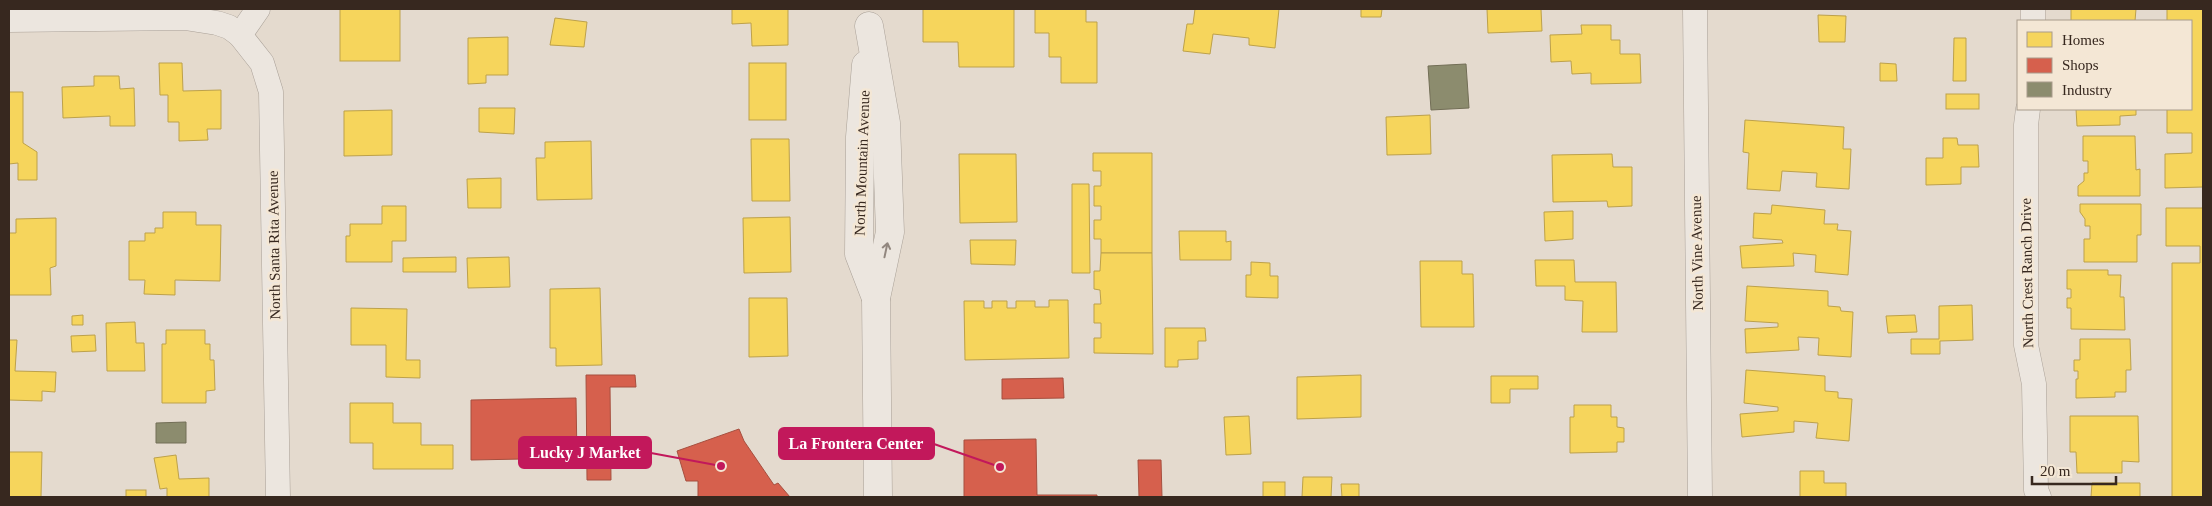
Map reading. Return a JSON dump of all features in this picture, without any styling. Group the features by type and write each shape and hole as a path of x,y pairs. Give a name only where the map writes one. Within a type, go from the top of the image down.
{"street":[{"path":"9,20 185,18 217,23 229,27 240,35 258,9"},
{"name":"North Vine Avenue","path":"1695,9 1700,497"},
{"name":"North Mountain Avenue","path":"869,17 886,123 890,232 876,298 878,497"},
{"name":"North Santa Rita Avenue","path":"240,35 262,63 271,92 278,497"},
{"name":"North Crest Ranch Drive","path":"2028,110 2026,126 2026,345 2034,384 2036,490 2039,497"}],"building: Homes":[{"path":"340,9 400,9 400,61 340,61"},
{"path":"732,9 788,9 788,45 752,46 751,23 732,24"},
{"path":"923,9 1014,9 1014,67 959,67 958,42 923,42"},
{"path":"1035,9 1086,9 1086,22 1097,22 1097,83 1061,83 1061,57 1049,57 1049,33 1035,33"},
{"path":"1195,9 1279,9 1275,48 1249,45 1249,38 1213,34 1210,54 1183,51 1187,24 1193,24"},
{"path":"1361,9 1382,9 1381,17 1361,17"},
{"path":"1487,9 1541,9 1542,31 1488,33"},
{"path":"2071,9 2136,9 2135,20 2071,20"},
{"path":"2167,9 2203,9 2203,187 2165,188 2165,154 2192,153 2192,133 2167,133 2167,110 2192,110 2192,20 2167,20"},
{"path":"1818,15 1846,16 1845,42 1819,42"},
{"path":"555,18 587,22 584,47 550,45"},
{"path":"1581,25 1611,25 1611,40 1620,40 1620,54 1640,54 1641,83 1591,84 1591,73 1572,74 1571,61 1551,62 1550,35 1582,34"},
{"path":"508,37 508,75 486,75 486,83 468,84 468,38"},
{"path":"1954,38 1966,38 1966,81 1953,81"},
{"path":"159,63 182,63 183,91 221,90 221,129 207,129 208,140 179,141 179,122 168,122 168,95 160,95"},
{"path":"749,63 786,63 786,120 749,120"},
{"path":"1880,63 1896,64 1897,81 1880,81"},
{"path":"94,76 119,76 120,89 134,88 135,126 110,126 110,116 63,118 62,87 94,86"},
{"path":"9,92 23,92 23,143 37,152 37,180 18,180 18,163 9,164"},
{"path":"1946,94 1979,94 1979,109 1946,109"},
{"path":"479,108 515,108 514,134 479,132"},
{"path":"392,110 392,155 344,156 344,111"},
{"path":"2076,110 2136,110 2136,115 2120,116 2120,125 2077,126"},
{"path":"1430,115 1431,154 1387,155 1386,117"},
{"path":"1745,120 1844,127 1843,149 1851,149 1849,189 1816,187 1817,173 1782,171 1780,191 1747,189 1749,153 1743,152"},
{"path":"2083,136 2135,136 2136,170 2140,169 2140,196 2078,196 2078,186 2084,181 2084,173 2088,173 2088,161 2083,161"},
{"path":"1943,138 1957,138 1958,145 1978,145 1979,167 1961,167 1961,184 1926,185 1926,158 1943,158"},
{"path":"751,139 789,139 790,201 752,201"},
{"path":"591,141 592,199 537,200 536,158 545,158 545,142"},
{"path":"1093,153 1152,153 1152,253 1101,253 1101,239 1094,239 1094,220 1101,220 1101,206 1094,206 1094,186 1101,186 1101,171 1093,171"},
{"path":"959,154 1016,154 1017,222 960,223"},
{"path":"1612,154 1613,167 1632,167 1632,206 1608,207 1607,201 1553,202 1552,155"},
{"path":"501,178 501,208 468,208 467,179"},
{"path":"1072,184 1089,184 1090,273 1072,273"},
{"path":"2080,204 2141,204 2141,235 2137,235 2137,262 2084,262 2084,239 2090,239 2090,226 2085,226 2085,219 2080,212"},
{"path":"1772,205 1825,210 1824,224 1838,224 1837,230 1851,231 1848,275 1815,272 1816,255 1793,253 1794,266 1742,268 1740,246 1783,243 1782,240 1753,238 1754,213 1771,214"},
{"path":"382,206 406,206 406,241 392,241 392,262 346,262 346,236 350,236 350,224 382,224"},
{"path":"2166,208 2203,208 2203,497 2172,497 2172,263 2200,263 2200,246 2166,246"},
{"path":"1573,211 1573,239 1545,241 1544,212"},
{"path":"163,212 196,212 196,225 221,225 220,281 175,280 175,295 144,294 145,280 129,280 129,241 145,241 145,233 155,233 155,228 163,228"},
{"path":"790,217 791,272 744,273 743,218"},
{"path":"56,218 56,266 50,268 51,295 9,295 9,233 16,233 16,219"},
{"path":"1179,231 1226,231 1226,242 1231,241 1231,260 1180,260"},
{"path":"970,240 1016,240 1015,265 971,264"},
{"path":"1101,253 1152,253 1153,354 1094,353 1094,338 1101,338 1101,323 1094,323 1094,304 1101,304 1100,290 1094,289 1094,271 1100,271"},
{"path":"456,257 456,272 403,272 403,258"},
{"path":"509,257 510,287 468,288 467,258"},
{"path":"1535,260 1574,260 1575,282 1616,282 1617,332 1582,332 1583,301 1565,300 1565,286 1536,286"},
{"path":"1420,261 1462,261 1462,274 1473,274 1474,327 1421,327"},
{"path":"1251,262 1270,263 1270,276 1278,276 1278,298 1246,297 1246,275 1251,275"},
{"path":"2067,270 2108,270 2108,275 2121,275 2120,297 2124,297 2125,330 2071,329 2071,308 2067,308 2067,298 2071,298 2071,289 2067,289"},
{"path":"1747,286 1828,291 1828,306 1840,307 1841,311 1853,312 1851,357 1818,355 1819,338 1798,337 1799,350 1746,353 1745,329 1778,327 1778,323 1745,321"},
{"path":"600,288 602,365 556,366 556,348 550,348 550,289"},
{"path":"749,298 787,298 788,356 749,357"},
{"path":"1049,300 1068,300 1069,358 965,360 964,301 984,301 984,308 992,308 992,301 1007,301 1007,308 1016,308 1016,301 1035,301 1035,307 1049,307"},
{"path":"1972,305 1973,340 1940,341 1940,354 1911,354 1911,339 1939,339 1939,306"},
{"path":"351,308 407,309 406,360 420,360 420,378 386,377 386,345 351,345"},
{"path":"83,315 83,325 72,325 72,316"},
{"path":"1915,315 1917,332 1888,333 1886,316"},
{"path":"135,322 136,343 144,343 145,371 107,371 106,323"},
{"path":"1165,328 1205,328 1206,341 1198,341 1198,359 1178,360 1178,367 1165,367"},
{"path":"166,330 205,330 205,344 210,344 210,360 214,360 215,390 206,391 206,403 162,403 162,344 166,344"},
{"path":"95,335 96,351 72,352 71,336"},
{"path":"2080,339 2130,339 2131,370 2126,370 2126,392 2115,392 2115,397 2076,398 2078,371 2074,371 2074,360 2080,360"},
{"path":"9,340 17,340 15,371 56,372 55,392 42,391 42,401 9,400"},
{"path":"1746,370 1825,376 1825,391 1838,392 1838,398 1852,399 1849,441 1816,438 1818,423 1794,421 1794,432 1742,437 1740,414 1778,411 1778,407 1744,403"},
{"path":"1361,375 1361,417 1297,419 1297,377"},
{"path":"1491,376 1538,376 1538,389 1510,389 1510,403 1491,403"},
{"path":"350,403 393,403 393,423 421,423 421,445 453,445 453,469 373,469 373,443 350,443"},
{"path":"1574,405 1611,405 1611,417 1617,417 1617,427 1624,428 1624,442 1617,442 1617,452 1570,453 1570,417 1574,417"},
{"path":"1249,416 1251,454 1226,455 1224,417"},
{"path":"2070,416 2138,416 2139,462 2122,461 2122,473 2077,473 2076,452 2070,452"},
{"path":"9,452 42,452 41,497 9,497"},
{"path":"176,455 179,479 209,478 209,497 167,497 167,488 160,489 154,458"},
{"path":"1800,471 1824,471 1824,483 1846,483 1846,497 1800,497"},
{"path":"1303,477 1332,477 1331,497 1302,497"},
{"path":"1263,482 1285,482 1285,497 1263,497"},
{"path":"2092,483 2140,483 2140,497 2091,497"},
{"path":"1341,484 1359,484 1359,497 1342,497"},
{"path":"126,490 146,490 146,497 126,497"}],"building: Shops":[{"path":"586,375 635,375 636,387 610,387 611,480 587,480"},
{"path":"1063,378 1064,398 1002,399 1002,379"},
{"path":"576,398 577,458 471,460 471,400"},
{"path":"739,429 744,441 774,485 778,483 790,497 698,497 698,481 686,481 677,451"},
{"path":"1036,439 1037,495 1097,495 1097,497 964,497 964,440"},
{"path":"1138,460 1161,460 1162,497 1139,497"}],"building: Industry":[{"path":"1466,64 1469,108 1431,110 1428,66"},
{"path":"186,422 186,443 156,443 156,423"}],"place":[{"name":"Lucky J Market","path":"721,466"},
{"name":"La Frontera Center","path":"1000,467"}]}
